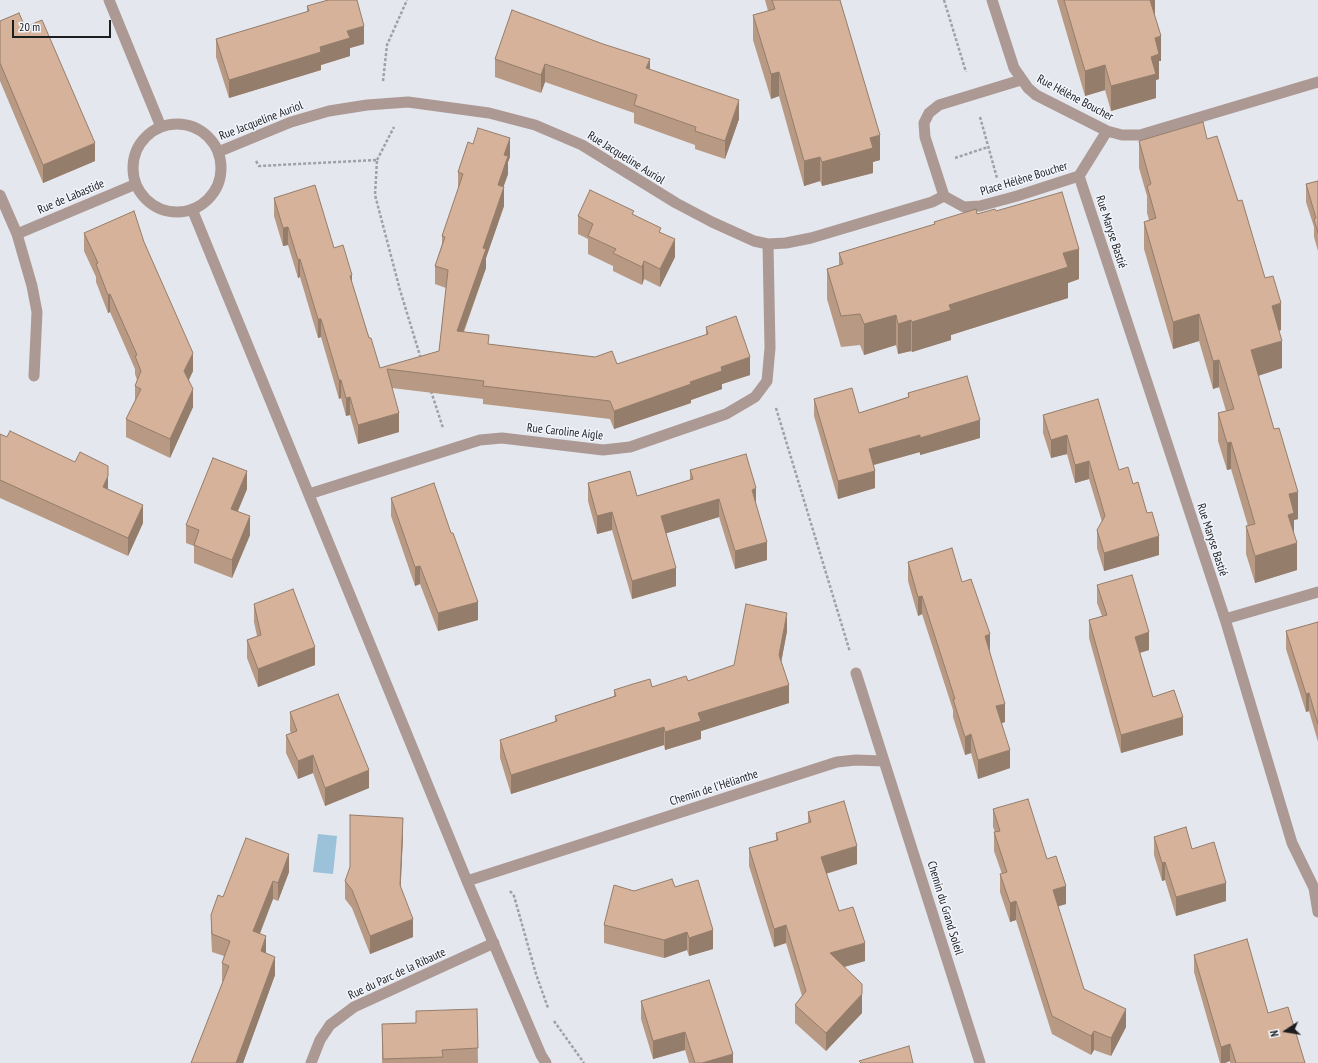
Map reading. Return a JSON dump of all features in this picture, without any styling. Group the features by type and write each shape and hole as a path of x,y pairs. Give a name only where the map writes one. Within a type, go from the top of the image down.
{"street":[{"path":"109,0 161,127"},
{"name":"Rue Hélène Boucher","path":"992,0 1010,56 1021,80 1036,95 1107,131 1122,135 1140,135 1318,82"},
{"path":"944,196 925,136 924,123 929,113 939,105 1021,80"},
{"name":"Rue Jacqueline Auriol","path":"218,152 298,120 329,111 408,102 489,113 535,126 582,144 676,204 754,241 768,244 786,243 811,238 932,202 944,196"},
{"path":"178,123 194,127 209,137 218,152 221,168 217,186 207,200 192,209 175,212 159,208 145,198 136,184 132,167 136,150 146,136 161,127 178,123"},
{"name":"Place Hélène Boucher","path":"944,196 964,207 980,206 1079,176 1107,131"},
{"name":"Rue Maryse Bastié","path":"1079,176 1225,620 1292,843 1316,887 1318,912"},
{"name":"Rue de Labastide","path":"17,234 136,184"},
{"path":"0,195 17,234 32,286 37,312 34,376"},
{"path":"192,209 467,881 541,1055 546,1063"},
{"path":"767,381 770,348 768,244"},
{"name":"Rue Caroline Aigle","path":"309,494 480,440 502,438 603,450 630,447 726,414 754,397 767,381"},
{"path":"1225,620 1318,592"},
{"path":"856,673 883,761"},
{"name":"Chemin de l'Hélianthe","path":"467,881 497,870 837,762 856,760 883,761"},
{"name":"Chemin du Grand Soleil","path":"883,761 898,802 980,1063"},
{"name":"Rue du Parc de la Ribaute","path":"312,1063 320,1040 330,1025 354,1007 494,943"}],"path":[{"path":"380,104 387,45 407,0"},
{"path":"944,0 1003,200"},
{"path":"408,102 377,160 375,195 400,290 423,366"},
{"path":"241,142 259,166 377,160"},
{"path":"934,164 988,147"},
{"path":"767,381 856,673"},
{"path":"430,389 449,449"},
{"path":"497,870 514,896 536,974 554,1021 584,1063"}],"water":[{"path":"318,834 337,836 333,874 313,872"}],"building":[{"path":"328,0 357,0 364,26 347,31 350,38 320,47 321,52 229,80 216,39 309,11 307,6"},
{"path":"772,0 840,0 880,135 870,138 873,148 822,162 820,157 804,161 779,72 771,74 753,15 775,9"},
{"path":"1064,0 1150,0 1161,36 1155,38 1159,54 1151,57 1156,74 1111,86 1105,65 1085,71"},
{"path":"512,10 603,44 650,59 646,68 739,100 725,141 695,131 696,127 634,105 637,95 545,64 541,75 495,59"},
{"path":"19,13 25,27 42,20 95,143 43,165 0,63 0,21"},
{"path":"1203,122 1207,139 1217,136 1238,201 1242,200 1265,278 1273,276 1281,303 1272,306 1282,341 1251,350 1274,429 1279,428 1298,492 1289,494 1294,513 1288,515 1297,543 1255,556 1246,526 1255,524 1231,442 1227,443 1218,413 1234,409 1219,360 1213,361 1199,314 1173,322 1144,222 1156,218 1147,186 1151,184 1139,141"},
{"path":"478,128 510,138 504,155 508,156 498,185 504,187 483,248 486,249 457,331 489,335 488,344 595,357 612,351 617,364 708,334 706,327 736,316 750,357 721,367 722,371 690,382 691,384 614,411 610,401 483,386 484,381 387,369 399,413 358,425 350,397 346,398 341,380 339,380 321,319 318,319 300,259 298,260 288,227 283,228 274,198 315,185 334,248 343,245 352,275 350,276 380,368 439,351 448,270 435,266 445,237 442,236 463,174 458,172 468,142 473,144"},
{"path":"1318,181 1318,233 1314,219 1316,218 1306,184"},
{"path":"590,190 634,211 632,214 661,228 659,232 675,239 660,269 644,261 642,267 613,253 616,249 588,236 593,224 578,216"},
{"path":"1062,192 1079,249 1063,253 1068,267 949,305 951,310 912,322 911,320 898,324 896,315 864,324 860,314 841,316 827,269 843,264 839,253 935,224 934,222 976,209 977,214 995,209 996,211"},
{"path":"134,211 144,242 193,353 184,371 193,389 170,439 126,419 141,389 135,386 141,371 135,356 137,355 110,294 108,295 96,264 98,263 84,233"},
{"path":"967,376 980,420 920,438 920,435 869,449 875,471 838,481 814,399 852,388 859,413 909,397 908,393"},
{"path":"1098,399 1119,470 1128,467 1133,484 1138,482 1147,513 1152,512 1159,536 1104,553 1097,530 1105,516 1089,461 1075,465 1067,435 1051,440 1043,415"},
{"path":"10,431 75,462 80,452 108,466 108,476 103,487 143,505 128,538 0,480 0,434 7,437"},
{"path":"746,454 756,488 752,490 767,542 735,551 719,499 661,516 676,568 632,581 612,512 597,516 588,483 630,471 637,496 693,479 690,470"},
{"path":"213,458 247,471 231,509 250,516 232,560 194,545 199,530 186,525"},
{"path":"434,483 451,533 453,533 478,602 438,613 420,566 415,567 391,498"},
{"path":"952,548 962,582 971,579 990,634 985,636 1005,704 996,706 1010,750 978,760 971,734 965,737 953,699 955,699 922,596 918,597 908,562"},
{"path":"1132,575 1149,632 1135,637 1153,697 1174,690 1183,717 1121,735 1089,620 1107,615 1097,585"},
{"path":"293,589 315,647 258,669 247,640 261,635 254,604"},
{"path":"746,604 787,613 779,655 789,685 698,713 701,721 665,732 664,727 511,775 500,740 557,721 555,716 616,696 614,690 650,679 652,687 686,676 688,681 734,665"},
{"path":"1318,622 1318,724 1309,693 1306,694 1286,631"},
{"path":"338,694 369,770 325,788 313,755 298,761 286,735 297,731 290,712"},
{"path":"1028,799 1047,859 1056,856 1066,886 1053,890 1084,989 1126,1009 1111,1038 1094,1031 1091,1036 1052,1016 1016,901 1010,903 1000,874 1007,872 994,832 1000,831 993,809"},
{"path":"844,801 857,846 821,857 839,911 853,907 865,943 830,953 862,984 862,994 826,1033 795,1005 806,991 786,925 774,929 749,848 778,840 776,833 811,822 808,812"},
{"path":"350,815 403,818 400,885 413,919 370,936 352,890 345,881 350,867"},
{"path":"1186,827 1192,849 1214,842 1226,883 1176,897 1165,862 1162,863 1154,837"},
{"path":"246,838 289,854 278,883 273,881 253,931 266,936 261,951 275,957 236,1063 191,1063 229,966 222,963 230,941 212,934 211,915 218,895 223,897"},
{"path":"672,879 675,887 698,880 713,930 689,938 687,932 664,940 604,925 614,885 634,891"},
{"path":"1247,939 1268,1013 1288,1007 1305,1063 1236,1063 1230,1044 1221,1047 1194,955"},
{"path":"709,980 733,1054 702,1063 695,1063 685,1032 653,1041 641,1001"},
{"path":"477,1009 478,1048 442,1050 443,1057 383,1059 382,1024 416,1023 416,1011"},
{"path":"909,1046 913,1063 861,1063 859,1061"}]}
